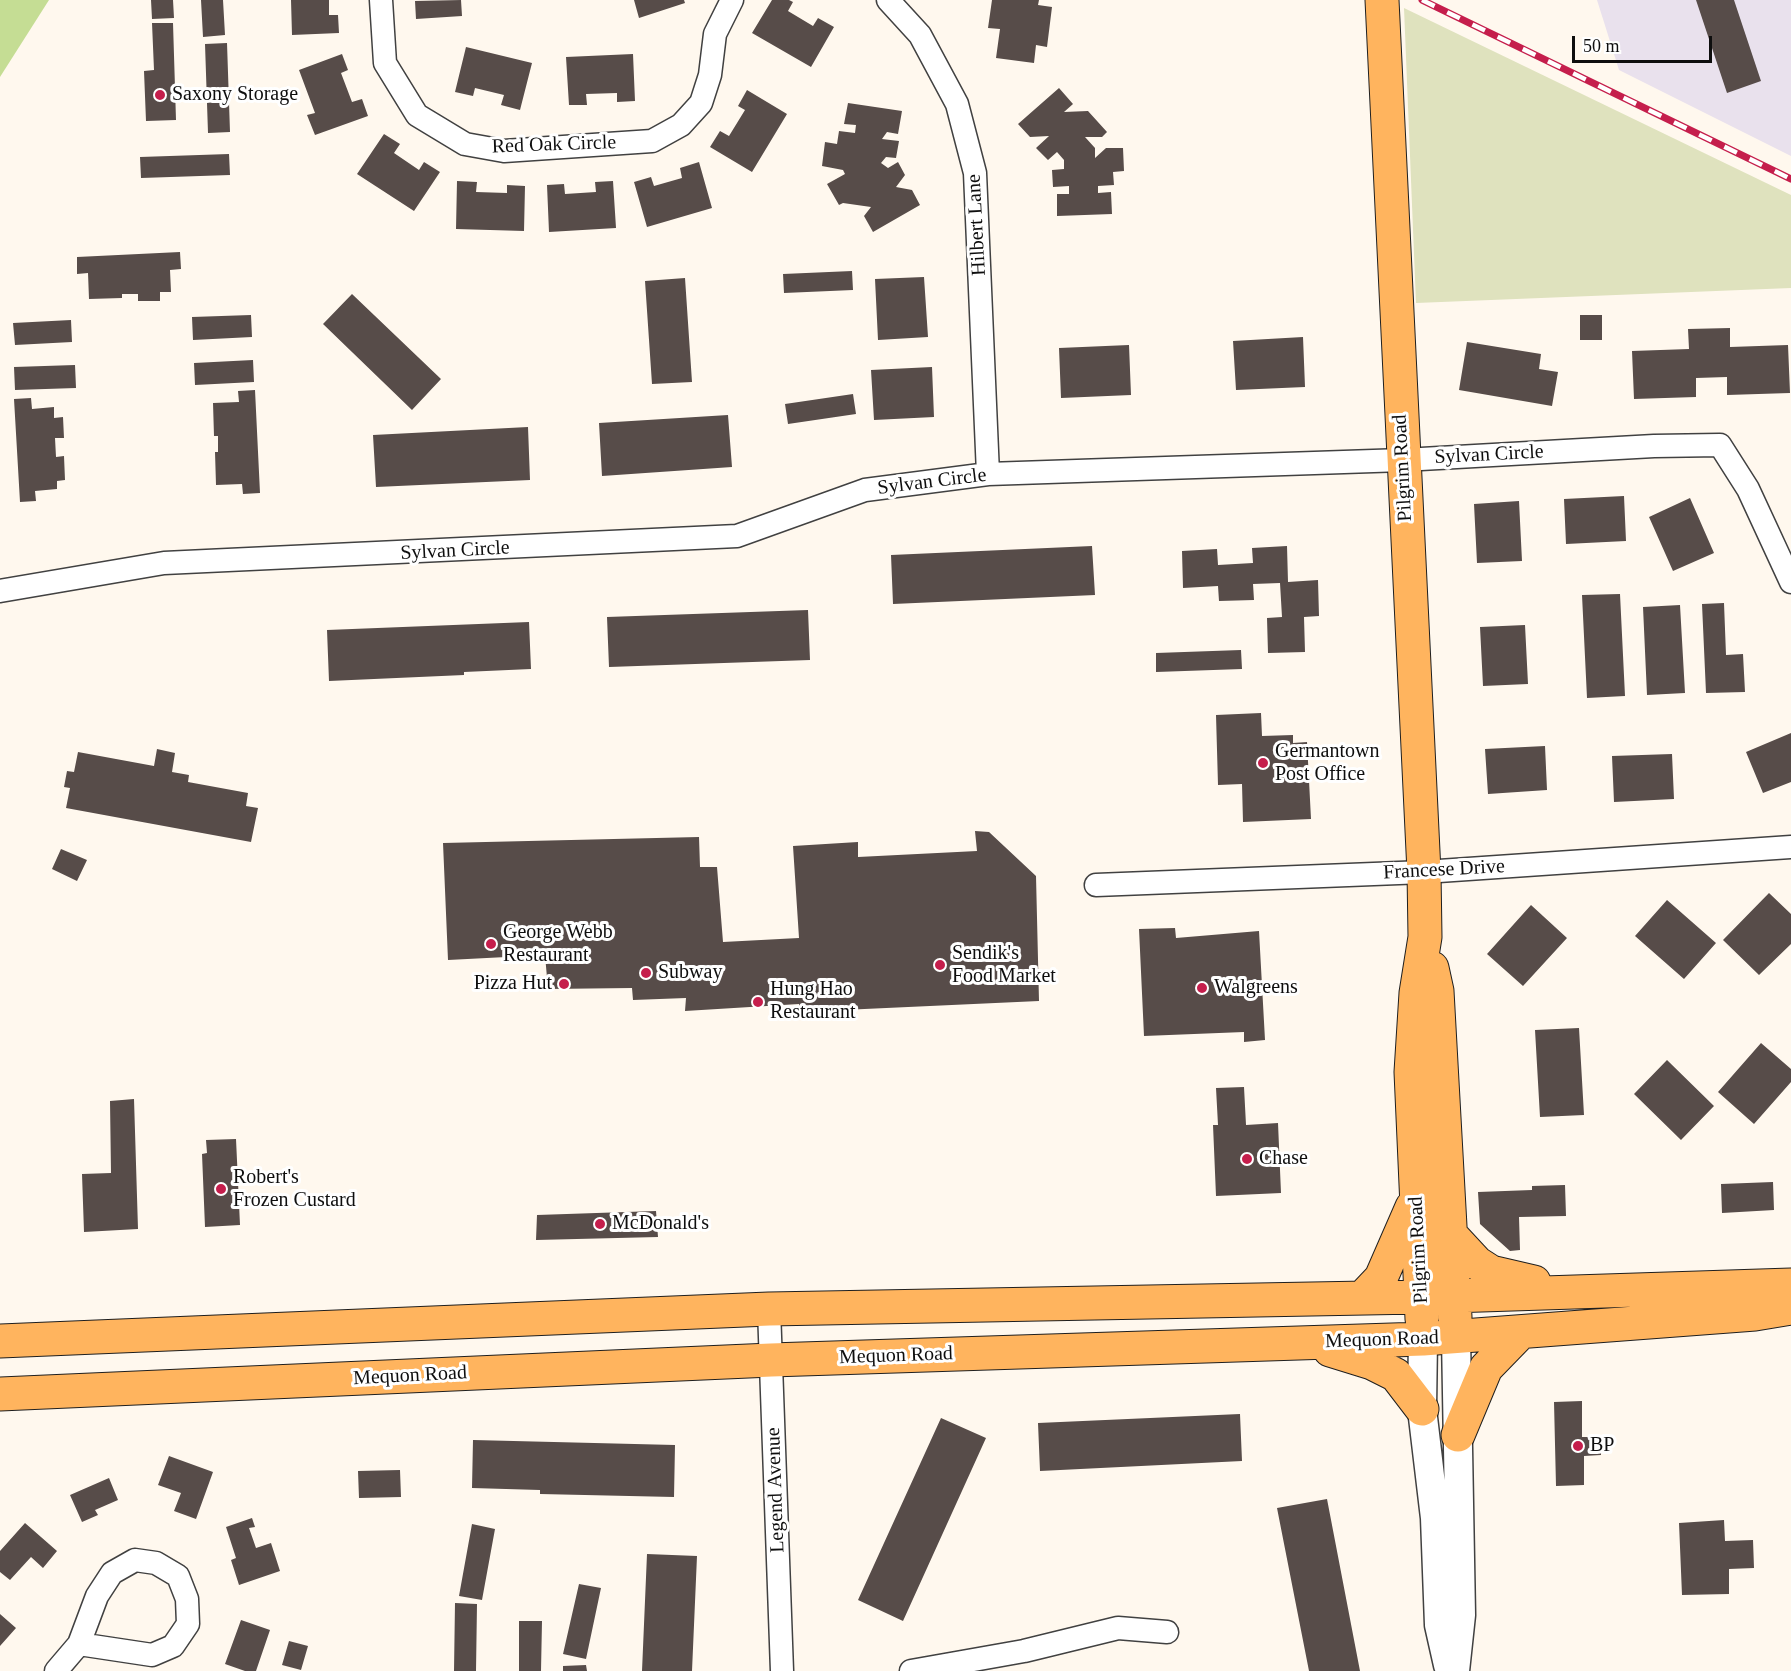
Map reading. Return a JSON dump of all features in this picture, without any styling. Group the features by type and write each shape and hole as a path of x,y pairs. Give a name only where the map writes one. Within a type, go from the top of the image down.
{"main road":[{"name":"Pilgrim Road","path":"1382,0 1424,872 1425,937 1416,993 1411,1072 1429,1132 1451,1235 1456,1337"},
{"name":"Pilgrim Road","path":"1423,1339 1416,1197 1429,1132"},
{"path":"1362,1298 1381,1278 1416,1197"},
{"path":"1451,1235 1477,1263 1491,1272 1577,1291"},
{"path":"0,1341 769,1309 1420,1297 1791,1285"},
{"name":"Mequon Road","path":"0,1394 771,1360 1423,1339 1755,1314 1791,1308"},
{"path":"1458,1435 1486,1368 1521,1332"},
{"path":"1305,1343 1389,1371 1396,1375 1422,1409"}],"street":[{"name":"Red Oak Circle","path":"381,0 386,63 417,115 465,144 504,151 652,141 681,125 701,103 710,75 715,34 732,0"},
{"name":"Hilbert Lane","path":"888,0 920,35 957,104 975,173 988,474"},
{"name":"Sylvan Circle","path":"0,591 164,563 737,536 865,490 988,474 1403,460 1654,446 1720,445 1748,489 1791,582"},
{"name":"Francese Drive","path":"1096,885 1424,872 1791,847"},
{"name":"Legend Avenue","path":"769,1309 782,1671"},
{"name":"Pilgrim Road","path":"1455,1671 1461,1615 1456,1337"},
{"name":"Pilgrim Road","path":"1423,1339 1422,1409 1435,1518 1439,1625 1450,1671"},
{"path":"56,1671 79,1644 97,1596 112,1572 135,1560 156,1563 178,1576 187,1599 188,1624 173,1646 152,1655 79,1644"},
{"path":"911,1671 1024,1651 1118,1628 1167,1632"}],"shaded area":[{"path":"1597,0 1791,0 1791,156 1619,70"}],"green space":[{"path":"0,0 49,0 0,77"},
{"path":"1404,8 1791,195 1791,288 1416,303"}],"building":[{"path":"151,0 173,0 174,18 152,19"},
{"name":"Saxony Storage","path":"201,0 223,0 225,35 203,37"},
{"path":"291,0 329,0 329,15 338,15 339,33 292,35"},
{"path":"461,0 462,16 416,19 415,1"},
{"path":"634,0 684,0 685,3 639,18"},
{"path":"772,0 793,2 788,11 813,26 818,18 834,27 811,67 752,33"},
{"path":"992,0 1039,0 1038,5 1052,7 1047,47 1036,45 1034,63 996,58 1000,29 988,28"},
{"path":"1696,0 1734,0 1761,81 1727,93"},
{"name":"Saxony Storage","path":"152,23 173,23 176,120 146,121 144,71 154,70"},
{"name":"Saxony Storage","path":"227,43 230,132 208,133 205,44"},
{"path":"466,47 532,63 520,110 501,105 504,95 475,88 473,96 455,92"},
{"path":"342,54 348,70 341,73 352,102 362,99 368,116 315,135 307,115 315,113 299,70"},
{"path":"633,54 635,101 617,102 617,93 586,94 587,105 569,105 566,57"},
{"path":"1059,88 1073,104 1064,112 1088,111 1107,132 1102,137 1085,137 1095,148 1095,158 1106,148 1123,148 1124,171 1113,172 1114,185 1098,186 1098,193 1111,192 1112,214 1057,216 1057,194 1069,194 1069,186 1053,187 1052,170 1064,169 1064,160 1057,152 1048,160 1036,148 1049,136 1030,137 1018,124"},
{"path":"747,90 787,114 752,172 710,147 720,131 729,136 745,110 738,106"},
{"path":"848,103 902,111 898,134 887,132 882,139 899,141 896,158 886,157 881,163 888,168 898,162 905,175 896,187 912,190 920,205 873,232 864,216 871,207 843,203 839,205 827,184 845,174 843,170 822,166 825,142 837,144 839,131 855,133 856,125 844,124"},
{"path":"384,134 400,144 394,153 419,170 424,162 440,172 414,211 357,174"},
{"name":"Saxony Storage","path":"229,154 230,175 141,178 140,157"},
{"path":"699,162 712,208 647,227 634,182 651,177 654,186 682,178 680,168"},
{"path":"457,181 477,182 476,192 507,193 507,185 525,186 524,231 456,229"},
{"path":"613,181 616,228 549,232 547,185 564,184 565,194 596,192 595,182"},
{"path":"180,252 181,269 170,270 171,292 160,292 160,301 138,301 138,294 122,294 122,298 89,299 88,273 77,274 77,257"},
{"path":"852,271 853,290 784,293 783,274"},
{"path":"924,277 928,337 878,340 875,279"},
{"path":"685,278 692,382 652,384 645,281"},
{"path":"352,294 441,379 412,410 323,324"},
{"path":"251,315 252,337 193,340 192,317"},
{"path":"1580,315 1602,315 1602,340 1580,340"},
{"path":"71,320 72,342 15,345 13,323"},
{"path":"1730,328 1730,347 1788,345 1790,393 1727,395 1727,377 1696,378 1696,397 1634,399 1632,351 1689,349 1688,329"},
{"path":"1303,337 1305,387 1236,390 1233,341"},
{"path":"1467,342 1541,354 1539,369 1558,372 1552,406 1459,390"},
{"path":"1129,345 1131,395 1061,398 1059,348"},
{"path":"253,360 254,382 195,385 194,363"},
{"path":"75,365 76,388 15,390 14,367"},
{"path":"932,367 934,417 874,420 871,370"},
{"path":"255,390 260,493 243,494 242,484 216,485 215,452 218,452 218,436 214,436 213,403 239,402 238,391"},
{"path":"853,394 856,414 788,424 785,404"},
{"path":"31,398 32,409 54,407 54,418 63,417 64,438 55,438 56,457 64,456 65,480 57,481 57,489 35,491 36,501 20,502 14,399"},
{"path":"728,415 732,467 602,476 599,423"},
{"path":"528,427 530,480 376,487 373,435"},
{"path":"1624,496 1626,541 1566,544 1564,499"},
{"path":"1690,498 1714,553 1673,571 1649,517"},
{"path":"1519,501 1522,561 1477,563 1474,504"},
{"path":"1092,546 1095,595 893,604 891,555"},
{"path":"1287,546 1288,582 1318,580 1319,616 1304,617 1305,652 1268,653 1267,618 1282,617 1280,583 1253,584 1254,600 1219,601 1218,586 1183,588 1182,551 1217,549 1218,565 1253,563 1252,548"},
{"path":"1620,594 1625,696 1587,698 1582,595"},
{"path":"1724,603 1726,655 1743,654 1745,692 1706,693 1702,604"},
{"path":"1680,605 1685,693 1647,695 1643,607"},
{"path":"808,610 810,660 609,667 607,617"},
{"path":"529,622 531,669 464,672 464,675 329,681 327,630"},
{"path":"1525,625 1528,684 1483,686 1480,627"},
{"path":"1241,650 1242,669 1156,672 1156,653"},
{"name":"Germantown Post Office","path":"1261,713 1262,736 1293,735 1293,743 1307,742 1311,819 1243,822 1242,784 1218,785 1216,715"},
{"path":"1791,733 1791,782 1763,793 1746,752"},
{"path":"1545,746 1547,790 1488,794 1485,749"},
{"path":"157,749 175,753 172,772 189,775 188,782 248,793 246,806 258,808 251,842 66,808 70,788 64,787 67,771 74,772 78,752 154,766"},
{"path":"1672,754 1674,799 1614,802 1612,756"},
{"path":"975,831 989,832 1036,876 1039,1001 799,1012 799,1004 685,1011 686,998 633,1000 632,988 548,989 545,955 448,960 443,843 699,837 700,867 717,867 723,942 799,938 793,846 858,842 858,857 977,851"},
{"path":"61,849 87,860 77,881 52,869"},
{"path":"1769,893 1791,914 1791,944 1759,975 1723,940"},
{"path":"1667,900 1716,943 1684,979 1635,936"},
{"path":"1531,905 1567,938 1523,986 1487,954"},
{"name":"Walgreens","path":"1175,928 1176,938 1259,931 1265,1040 1244,1042 1244,1032 1144,1036 1139,929"},
{"path":"1579,1028 1584,1115 1540,1117 1535,1030"},
{"path":"1761,1043 1791,1069 1791,1082 1754,1124 1718,1092"},
{"path":"1667,1060 1714,1106 1681,1140 1634,1094"},
{"name":"Chase","path":"1244,1087 1246,1125 1278,1123 1281,1193 1216,1196 1213,1125 1218,1125 1216,1088"},
{"path":"134,1099 138,1229 84,1232 82,1174 111,1173 110,1101"},
{"name":"Robert's Frozen Custard","path":"236,1139 240,1225 205,1227 202,1154 207,1153 206,1140"},
{"path":"1773,1182 1774,1210 1722,1213 1721,1184"},
{"path":"1565,1185 1566,1216 1519,1217 1520,1250 1510,1251 1480,1224 1478,1192 1532,1190 1532,1186"},
{"path":"656,1211 658,1237 536,1240 537,1215"},
{"name":"BP","path":"1582,1401 1582,1437 1601,1437 1601,1455 1584,1456 1584,1485 1556,1486 1554,1402"},
{"path":"1240,1414 1242,1461 1040,1471 1038,1423"},
{"path":"941,1418 986,1438 903,1621 858,1600"},
{"path":"473,1440 675,1445 674,1497 540,1494 540,1490 472,1488"},
{"path":"169,1456 213,1472 196,1519 174,1511 181,1493 158,1485"},
{"path":"400,1470 401,1497 359,1498 358,1471"},
{"path":"109,1478 118,1500 95,1510 98,1515 82,1522 70,1495"},
{"path":"1327,1499 1360,1671 1309,1671 1277,1508"},
{"path":"252,1518 255,1527 249,1528 256,1548 271,1543 280,1571 239,1585 231,1560 236,1558 226,1527"},
{"path":"1724,1520 1725,1541 1753,1540 1754,1568 1729,1569 1729,1594 1682,1595 1679,1523"},
{"path":"25,1523 57,1551 43,1568 31,1557 10,1580 0,1572 0,1551"},
{"path":"472,1524 495,1529 482,1600 459,1596"},
{"path":"647,1554 697,1556 692,1671 642,1671"},
{"path":"579,1584 601,1588 586,1659 563,1654"},
{"path":"455,1603 477,1604 476,1671 454,1671"},
{"path":"0,1614 16,1628 0,1646"},
{"path":"241,1620 270,1630 256,1671 245,1671 225,1664"},
{"path":"519,1621 542,1621 541,1671 519,1671"},
{"path":"289,1641 308,1646 301,1670 282,1665"},
{"path":"586,1665 587,1671 563,1671 563,1666"}],"railway":[{"path":"1422,0 1791,179"}],"place":[{"name":"Saxony Storage","path":"160,95"},
{"name":"Germantown Post Office","path":"1263,763"},
{"name":"George Webb Restaurant","path":"491,944"},
{"name":"Sendik's Food Market","path":"940,965"},
{"name":"Subway","path":"646,973"},
{"name":"Pizza Hut","path":"564,984"},
{"name":"Walgreens","path":"1202,988"},
{"name":"Hung Hao Restaurant","path":"758,1002"},
{"name":"Chase","path":"1247,1159"},
{"name":"Robert's Frozen Custard","path":"221,1189"},
{"name":"McDonald's","path":"600,1224"},
{"name":"BP","path":"1578,1446"}]}
